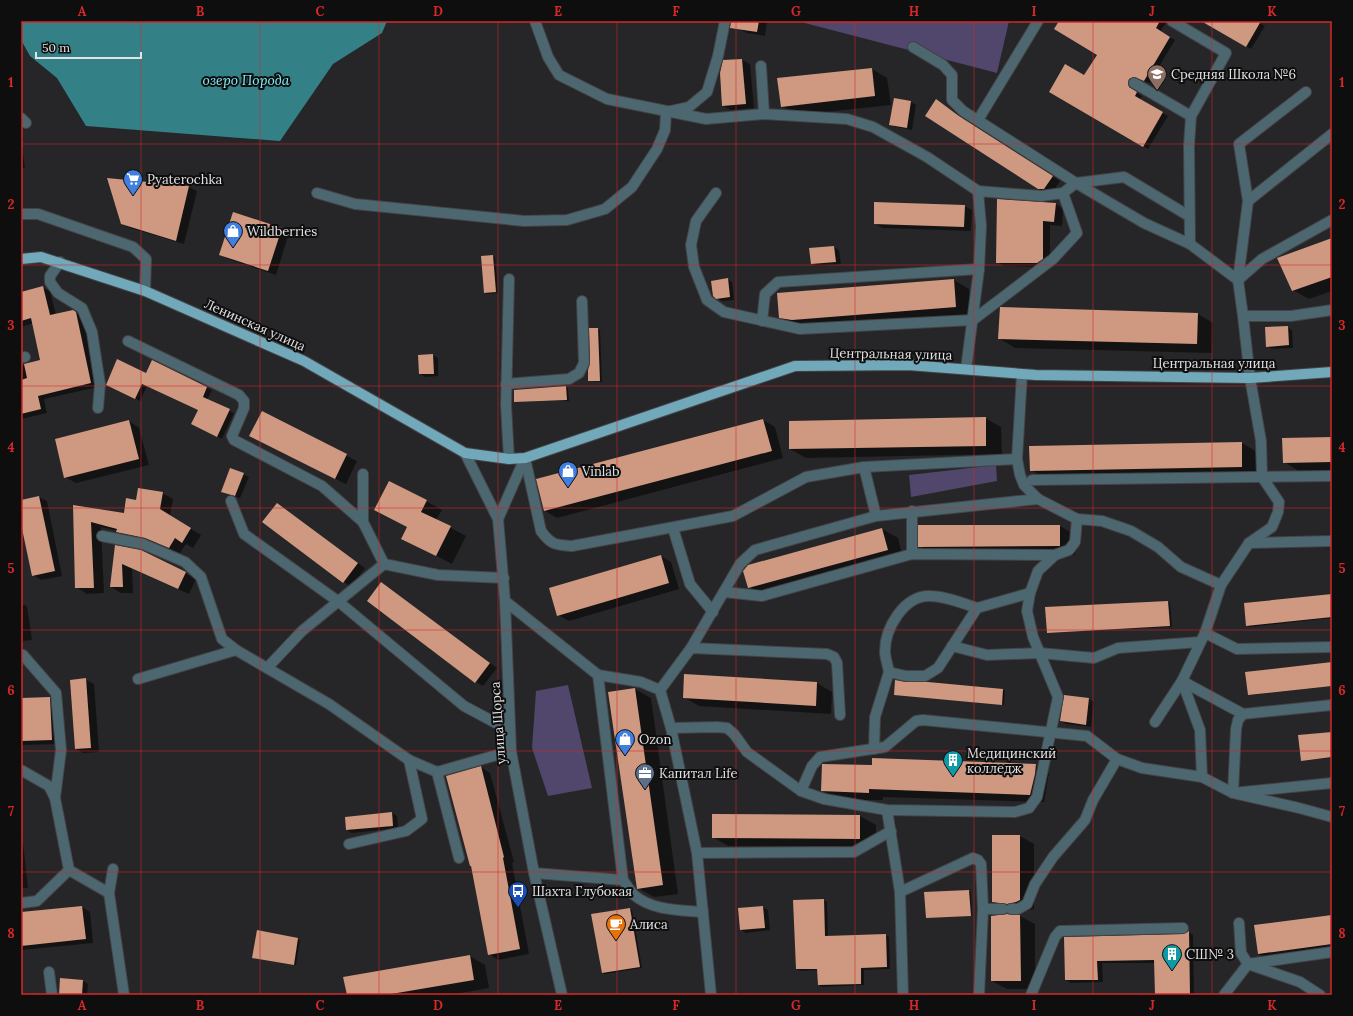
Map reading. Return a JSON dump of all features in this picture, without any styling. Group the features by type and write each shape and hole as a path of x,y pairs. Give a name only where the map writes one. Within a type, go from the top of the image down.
{"main road":[{"name":"Ленинская улица","path":"21,259 41,257 145,291 304,361 465,453"},
{"name":"Центральная улица","path":"465,453 509,459 525,458 795,366 908,365 1022,374 1250,378 1332,372"}],"street":[{"path":"535,21 548,57 559,75 607,99 706,119 764,114 847,119 873,127 927,157 978,191 1041,196 1063,192 1076,184 1124,177 1189,216"},
{"path":"666,112 689,107 707,92 718,56 725,21"},
{"path":"978,120 1038,21"},
{"path":"1172,21 1226,53 1191,116 1189,146 1190,244"},
{"path":"913,47 943,64 952,75 952,100 963,111 1076,184 1144,223 1190,244 1238,280"},
{"path":"762,66 764,114"},
{"path":"1134,83 1191,116"},
{"path":"1155,722 1182,681 1205,633 1221,585 1249,543 1272,527 1278,512 1279,502 1262,477 1261,441 1250,378 1238,280 1248,201 1239,144 1306,92"},
{"path":"317,193 355,204 524,221 567,220 605,209 632,187 657,149 665,130 666,112"},
{"path":"1248,201 1332,134"},
{"path":"966,369 979,270 982,226 978,191"},
{"path":"716,193 696,221 690,245 694,268 707,300 724,312 800,329 973,320 1053,259 1077,232 1063,192"},
{"path":"21,214 38,214 132,247 146,259 145,291"},
{"path":"1238,280 1262,259 1332,220"},
{"path":"60,262 50,276 50,282 58,293 82,308 92,332 100,384 98,408"},
{"path":"762,321 765,294 778,282 979,270"},
{"path":"509,280 506,384 509,459"},
{"path":"506,384 569,379 579,374 584,363 582,301"},
{"path":"1243,316 1291,316 1332,310"},
{"path":"128,341 239,395 244,401 244,408 232,436 234,440 322,486 363,522 384,564"},
{"path":"1022,374 1018,459 1020,475 1024,484 1038,499 1077,518 1102,521 1131,531 1158,546 1181,567 1221,585"},
{"name":"улица Щорса","path":"465,453 498,519 504,578 511,751 534,873 562,995"},
{"path":"525,458 541,531 548,541 555,544 572,546 733,516 806,477 864,467 1018,459"},
{"path":"498,519 525,458"},
{"path":"864,467 876,516"},
{"path":"363,474 363,522"},
{"path":"1032,480 1332,476"},
{"path":"660,690 691,648 740,564 755,550 876,516 912,511 1038,499"},
{"path":"231,501 244,534 339,602 464,706 509,730"},
{"path":"912,511 912,554"},
{"path":"724,592 762,596 912,554 1055,555 1069,550 1075,542 1077,518"},
{"path":"673,528 690,584 713,612"},
{"path":"102,536 143,544 185,562 201,577 222,639 236,650 268,667 329,704 409,760 437,772 511,751"},
{"path":"1249,543 1332,541"},
{"path":"671,728 727,728 734,734 747,752 801,791 824,799 888,810 1015,812 1029,808 1037,797 1058,697 1033,637 1027,611 1030,593 1038,571 1055,555"},
{"path":"268,667 302,631 384,564"},
{"path":"384,564 438,575 504,578"},
{"path":"874,749 875,717 889,672 885,651 889,631 899,612 903,608 912,602 928,596 945,598 977,608 1030,593"},
{"path":"505,601 598,675 641,682 660,690"},
{"path":"889,672 906,676 925,676 938,668 977,608"},
{"path":"1205,633 1237,649 1332,647"},
{"path":"952,646 986,655 1040,653 1094,658 1118,648 1200,642"},
{"path":"691,648 827,654 834,656 837,663 840,715"},
{"path":"138,679 236,650"},
{"path":"23,655 56,693 61,750 55,798"},
{"path":"598,675 623,880 634,895 650,905 662,909 703,912"},
{"path":"1182,681 1243,714 1332,705"},
{"path":"1182,681 1200,730 1202,777"},
{"path":"660,690 671,728 697,854 711,995"},
{"path":"1233,793 1236,729 1238,720 1243,714"},
{"path":"801,791 812,766 820,757 885,746 916,721 924,720 1052,731 1087,736 1117,759 1142,768 1202,777 1233,793 1300,808 1332,817"},
{"path":"982,909 1018,909 1027,904 1035,884 1053,856 1084,820 1092,800 1117,759"},
{"path":"349,844 406,831 422,819 409,760"},
{"path":"21,770 49,786 55,798 69,870 108,893"},
{"path":"437,772 459,858"},
{"path":"1233,793 1332,782"},
{"path":"888,810 900,892 903,995"},
{"path":"697,854 854,852 891,831"},
{"path":"900,892 973,858 978,860 981,864 982,909 979,995"},
{"path":"113,869 108,893 124,995"},
{"path":"21,903 36,902 69,870"},
{"path":"534,873 623,880"},
{"path":"1239,923 1241,953 1248,964 1300,982 1320,995"},
{"path":"1031,995 1055,937 1060,931 1183,928"},
{"path":"1224,995 1248,964 1332,952"},
{"path":"49,972 52,995"}],"shaded area":[{"path":"797,21 1009,21 997,73"},
{"path":"996,465 997,481 911,497 909,475"},
{"path":"568,685 592,788 548,796 532,748 536,691"}],"water":[{"name":"озеро Порода","path":"21,21 387,21 382,33 333,64 280,141 86,126 57,78 30,56 21,40"}],"building":[{"path":"731,21 759,21 757,32 730,28"},
{"path":"1059,21 1160,21 1156,28 1170,37 1144,81 1134,77 1129,79 1128,83 1129,87 1137,92 1135,96 1163,112 1143,147 1049,92 1065,64 1084,75 1097,55 1054,29"},
{"path":"1201,21 1261,21 1246,47"},
{"path":"742,59 746,104 722,106 720,73 723,60"},
{"path":"872,68 875,96 781,107 777,78"},
{"path":"894,98 911,101 907,128 889,125"},
{"path":"936,99 959,116 1053,176 1044,189 1038,189 925,116"},
{"path":"107,178 189,186 176,241 121,224"},
{"path":"997,199 1056,203 1054,222 1043,221 1043,259 1037,263 996,263"},
{"path":"874,202 965,205 964,227 874,224"},
{"path":"233,212 282,228 268,271 219,255"},
{"path":"1332,238 1332,277 1292,291 1277,258"},
{"path":"834,246 836,262 811,264 809,248"},
{"path":"493,255 496,292 484,293 481,256"},
{"path":"728,278 730,297 716,299 713,296 711,281"},
{"path":"954,279 956,307 792,320 779,318 777,293"},
{"path":"43,286 50,315 73,310 76,312 91,383 38,396 41,409 21,414 21,380 27,378 24,364 40,360 31,318 21,321 21,292"},
{"path":"1000,307 1198,313 1197,344 998,339"},
{"path":"1288,326 1289,345 1266,347 1265,327"},
{"path":"589,328 598,328 600,381 588,381 588,370 590,363"},
{"path":"433,354 434,374 419,374 418,355"},
{"path":"117,359 146,373 152,360 207,387 203,397 230,409 217,437 191,424 198,410 142,384 135,399 106,385"},
{"path":"566,386 567,400 514,402 514,390"},
{"path":"262,411 347,454 335,479 249,436"},
{"path":"986,417 986,446 789,449 789,421"},
{"path":"763,419 772,451 544,511 536,479"},
{"path":"129,420 139,459 64,478 55,439"},
{"path":"1332,437 1332,462 1283,463 1282,438"},
{"path":"1242,442 1242,467 1030,471 1029,446"},
{"path":"230,468 244,473 235,496 221,492"},
{"path":"389,481 427,500 421,512 451,526 436,556 401,539 407,527 374,510"},
{"path":"138,488 163,492 160,509 191,528 182,543 175,538 169,548 145,538 116,532 117,529 91,522 94,588 75,588 73,505 124,513 126,498 136,500"},
{"path":"39,496 55,571 32,576 21,524 21,500"},
{"path":"277,503 358,563 343,583 262,522"},
{"path":"918,525 1060,525 1060,546 918,547"},
{"path":"882,528 888,550 748,588 743,571 748,565"},
{"path":"115,545 141,550 186,572 178,589 122,564 123,587 110,587"},
{"path":"661,555 669,583 557,616 549,588"},
{"path":"381,582 490,663 475,683 367,601"},
{"path":"1332,594 1332,617 1246,626 1244,603"},
{"path":"1168,601 1170,626 1047,633 1045,607"},
{"path":"1332,662 1332,686 1248,695 1245,672"},
{"path":"684,674 817,682 816,706 683,698"},
{"path":"86,678 91,748 75,749 70,680"},
{"path":"895,680 1003,689 1002,705 894,695"},
{"path":"635,688 663,885 637,889 608,692"},
{"path":"1064,695 1089,698 1086,725 1060,721"},
{"path":"50,697 52,740 21,741 21,698"},
{"path":"1332,732 1332,757 1301,761 1298,735"},
{"name":"Медицинский колледж","path":"872,758 1036,764 1030,795 869,789 869,793 821,791 822,764 872,765"},
{"path":"481,766 504,857 520,949 488,955 471,866 446,776"},
{"path":"392,812 393,826 346,830 345,817"},
{"path":"712,814 860,815 860,839 712,838"},
{"path":"992,835 1020,835 1020,900 1016,902 1007,904 992,902"},
{"path":"969,890 971,916 926,918 924,892"},
{"path":"824,899 825,936 886,934 887,967 861,968 861,984 818,985 817,969 796,969 793,900"},
{"path":"82,906 86,939 21,946 21,912"},
{"path":"763,906 765,928 740,930 738,908"},
{"name":"Алиса","path":"630,908 640,967 602,973 591,914"},
{"path":"1007,914 1020,915 1021,981 991,981 991,916"},
{"path":"1332,915 1332,944 1258,954 1254,925"},
{"path":"257,930 298,938 294,965 252,958"},
{"name":"СШ№ 3","path":"1189,931 1190,995 1155,995 1154,960 1097,961 1098,980 1065,980 1064,937 1183,934"},
{"path":"470,955 474,980 385,995 347,995 343,977"},
{"path":"60,978 83,980 82,995 59,995"}],"place":[{"name":"Средняя Школа №6","path":"1157,91"},
{"name":"Pyaterochka","path":"133,196"},
{"name":"Wildberries","path":"233,248"},
{"name":"Vinlab","path":"568,488"},
{"name":"Ozon","path":"625,756"},
{"name":"Медицинский колледж","path":"953,777"},
{"name":"Капитал Life","path":"645,790"},
{"name":"Шахта Глубокая","path":"518,908"},
{"name":"Алиса","path":"616,941"},
{"name":"СШ№ 3","path":"1172,971"}]}
